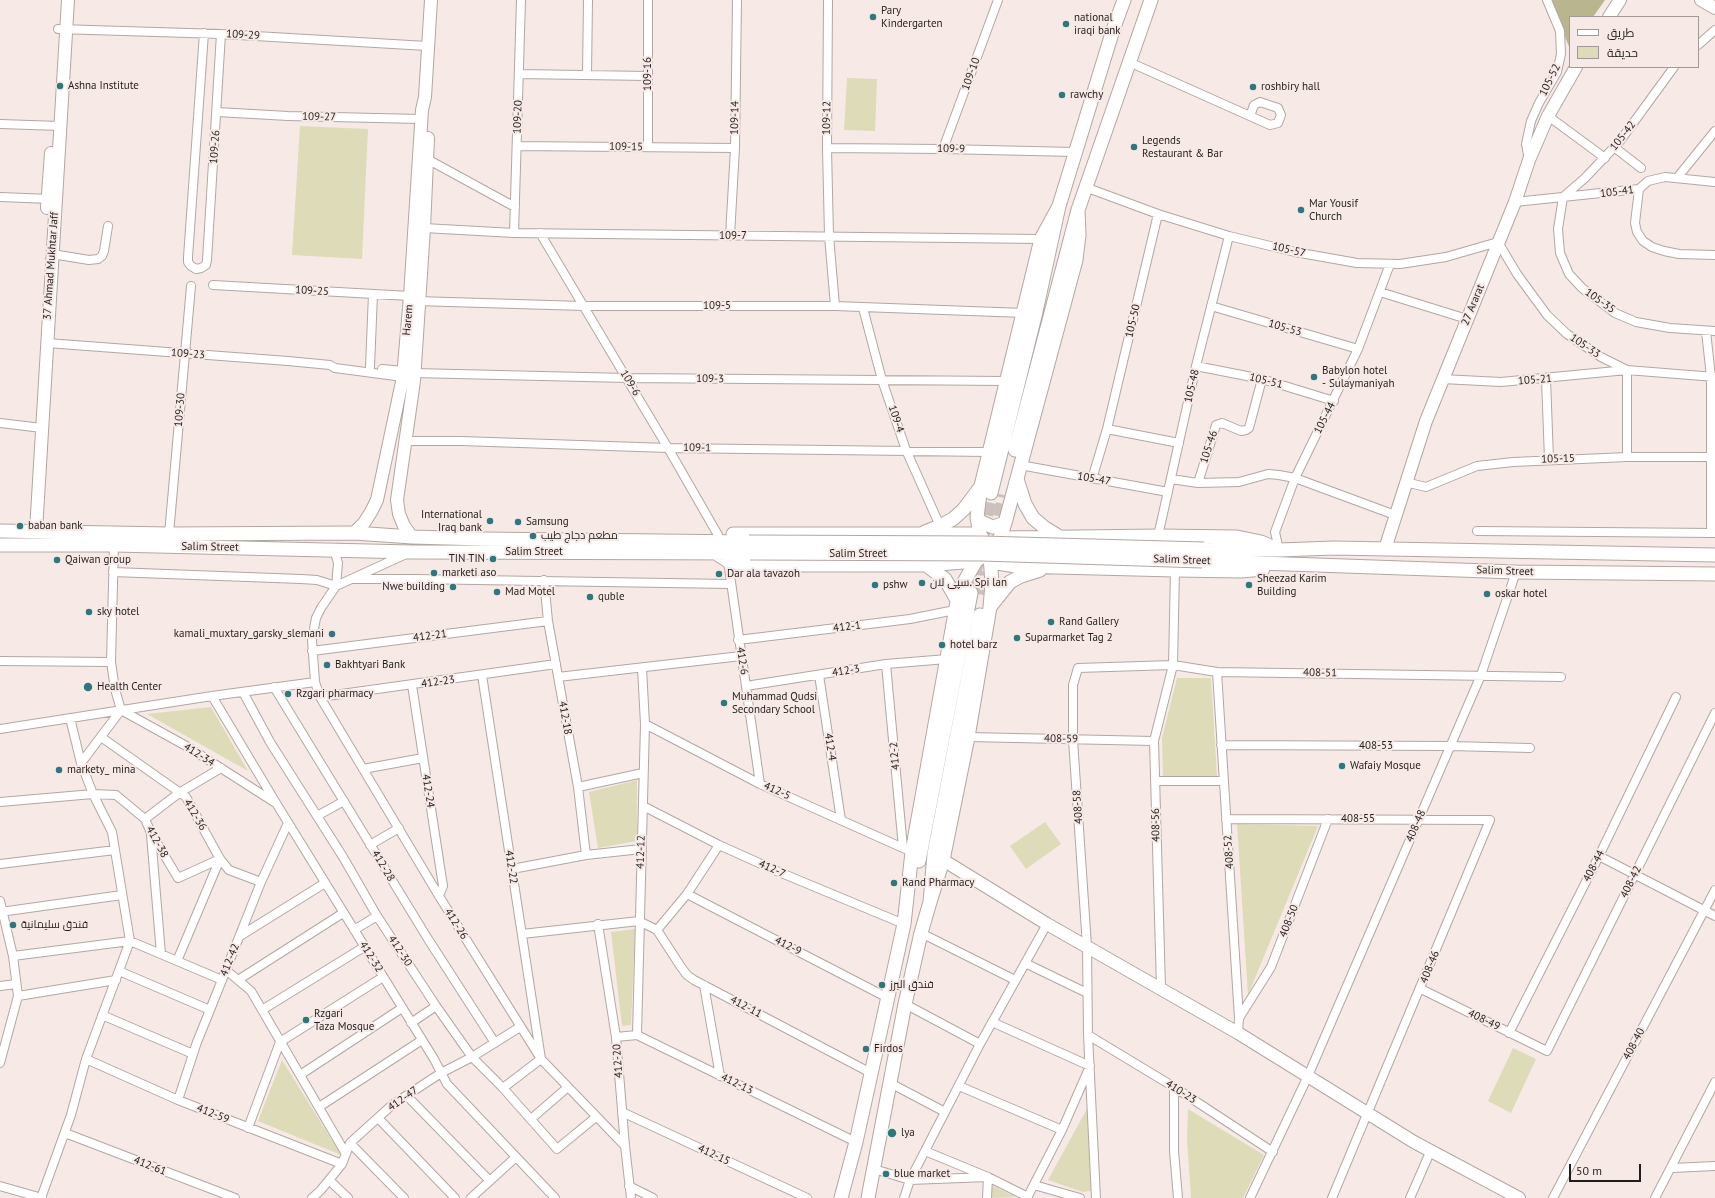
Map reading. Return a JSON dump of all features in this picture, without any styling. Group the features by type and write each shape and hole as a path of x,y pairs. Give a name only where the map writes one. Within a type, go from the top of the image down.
{"main road":[{"path":"992,491 1035,316 1059,206 1113,30 1124,0"},
{"path":"1143,0 1145,15"},
{"path":"868,1198 905,1004 921,933 943,860 968,738 990,607 992,583 990,557 980,534 977,517 992,491 1085,187 1151,0"},
{"path":"992,491 989,452 1041,239 1059,206"},
{"path":"990,557 1000,538 1005,523 1076,260 1080,234 1078,210"},
{"path":"1017,479 1025,504 1033,518 1045,528 1060,537"},
{"path":"917,534 940,526 953,519 973,498 992,491"},
{"path":"977,517 981,522 993,527 1005,523"},
{"name":"Salim Street","path":"0,531 169,534 354,533 412,537 672,542 749,548 982,554 1203,555 1334,548 1715,555"},
{"path":"672,542 718,535 747,533 980,534"},
{"path":"953,535 959,540 962,548 960,558 953,564"},
{"path":"1000,538 1158,536 1237,537 1261,542 1279,550"},
{"path":"1016,537 1008,543 1006,553 1010,562 1016,566"},
{"name":"Salim Street","path":"0,544 334,549 411,552 715,553 749,548"},
{"path":"715,553 728,561 750,565 926,565 953,564 976,561 990,557 1016,566 1241,572 1265,569 1281,563"},
{"name":"Salim Street","path":"1203,555 1281,563 1516,572 1715,574"},
{"path":"841,1198 856,1142 904,924 907,895 908,850 947,659 956,605 964,580 976,561"},
{"path":"926,565 945,579 956,605"},
{"path":"990,607 1005,588 1016,579 1029,573 1056,566"},
{"path":"964,580 969,577 979,575 989,579 992,583"},
{"path":"907,895 919,863 978,594 934,854 930,902"}],"street":[{"name":"37 Ahmad Mukhtar Jaff","path":"33,531 52,199 57,188 56,126 62,29 60,0"},
{"name":"37 Ahmad Mukhtar Jaff","path":"62,29 68,0"},
{"name":"Harem","path":"413,299 424,228 428,159 428,110 425,97 431,0"},
{"name":"109-20","path":"514,233 521,0"},
{"path":"587,75 588,0"},
{"name":"109-16","path":"648,0 648,147"},
{"name":"109-14","path":"730,236 735,148 737,0"},
{"name":"109-12","path":"828,0 827,148 829,236 835,306"},
{"name":"109-10","path":"943,149 998,0"},
{"name":"105-52","path":"1529,160 1526,144 1531,122 1539,102 1557,72 1561,54 1560,31 1547,0"},
{"path":"1610,16 1620,0"},
{"path":"1701,0 1715,8"},
{"name":"109-29","path":"62,29 204,33 427,46"},
{"path":"1699,44 1715,30"},
{"name":"109-26","path":"204,33 188,257 188,262 191,266 196,268 201,268 206,265 208,260 222,34"},
{"path":"1129,62 1250,116"},
{"name":"27 Ararat","path":"1385,549 1426,421 1515,202 1529,160 1548,116 1575,68"},
{"name":"105-42","path":"1563,197 1585,178 1614,147 1673,68"},
{"path":"519,74 648,76"},
{"name":"Harem","path":"354,533 372,512 377,500 409,375 421,119 422,105 425,97"},
{"name":"109-27","path":"217,112 288,116 421,119"},
{"path":"1548,116 1604,158"},
{"path":"0,124 56,126"},
{"path":"1677,178 1715,131"},
{"name":"109-15","path":"517,146 735,148"},
{"path":"1614,147 1641,168"},
{"name":"109-9","path":"827,148 1075,152"},
{"path":"428,159 515,207"},
{"name":"105-41","path":"1515,202 1639,189 1648,181 1665,177 1715,182"},
{"name":"105-57","path":"1085,187 1158,214 1229,236 1294,252 1350,262 1400,264 1446,257 1498,242"},
{"path":"1639,189 1635,223 1636,232 1643,241 1652,247 1679,254 1715,255"},
{"path":"0,197 52,199"},
{"name":"105-35","path":"1563,197 1558,229 1560,252 1566,270 1582,288 1606,307 1636,322 1670,328 1715,331"},
{"name":"37 Ahmad Mukhtar Jaff","path":"38,428 52,254 52,199"},
{"name":"105-50","path":"1092,479 1107,429 1158,214"},
{"path":"52,254 89,260 98,259 104,252 108,226"},
{"name":"109-7","path":"424,228 514,233 1041,239"},
{"name":"109-6","path":"540,233 627,378 718,535"},
{"name":"105-48","path":"1158,536 1196,366 1229,236"},
{"name":"105-33","path":"1498,242 1539,305 1557,325 1578,342 1601,357 1627,370 1713,377"},
{"name":"105-44","path":"1279,550 1274,532 1295,478 1334,401 1358,349 1390,264"},
{"name":"109-25","path":"213,285 373,294 413,299"},
{"name":"109-30","path":"169,534 191,286"},
{"path":"1380,292 1467,319"},
{"path":"370,367 373,294"},
{"name":"109-5","path":"413,299 584,306 835,306 1024,313"},
{"name":"105-53","path":"1211,306 1358,349"},
{"name":"109-4","path":"863,308 882,380 906,450 940,526"},
{"path":"1477,530 1713,533 1713,377 1706,331"},
{"name":"109-23","path":"46,343 370,367 409,375"},
{"name":"109-23","path":"330,365 335,368 409,375"},
{"name":"105-51","path":"1196,366 1262,379 1334,401"},
{"path":"1627,370 1627,458"},
{"name":"105-21","path":"1442,380 1501,382 1546,379 1627,370"},
{"path":"409,375 404,441 396,500 399,514 404,526 412,537"},
{"name":"109-3","path":"409,375 1006,381"},
{"name":"105-46","path":"1198,483 1216,425 1222,423 1241,431 1249,428 1262,379"},
{"path":"1546,379 1549,459"},
{"path":"0,423 38,428"},
{"path":"1107,429 1179,443"},
{"name":"109-1","path":"404,441 461,441 668,448 989,452"},
{"name":"105-15","path":"1406,482 1426,487 1464,470 1482,465 1549,459 1713,457"},
{"name":"105-47","path":"1020,465 1168,492"},
{"path":"1171,479 1198,483 1239,482 1268,474 1295,478 1395,515"},
{"path":"114,545 111,662 115,689 121,710"},
{"path":"334,549 338,563 336,586"},
{"path":"113,572 317,580 336,586 411,552"},
{"name":"412-6","path":"728,561 738,640 760,784"},
{"name":"408-56","path":"1161,988 1154,741 1173,665 1175,570"},
{"name":"408-48","path":"1250,1198 1308,1076 1450,746 1480,675 1516,572"},
{"path":"350,579 544,580 730,584"},
{"name":"412-18","path":"544,580 548,621 578,787 586,855"},
{"name":"412-26","path":"336,586 316,618 312,651 315,682 320,698 439,896 541,1059 625,1146"},
{"name":"412-1","path":"738,640 910,619 956,605"},
{"name":"412-21","path":"312,651 548,621"},
{"path":"558,677 741,656"},
{"name":"412-3","path":"746,686 886,664 947,659"},
{"path":"0,661 111,662"},
{"name":"412-23","path":"320,698 556,664"},
{"name":"412-2","path":"886,664 908,850"},
{"name":"408-51","path":"1078,668 1173,665 1217,672 1561,677"},
{"name":"412-12","path":"637,1035 643,806 644,724 642,668"},
{"name":"408-58","path":"1078,668 1073,686 1073,740 1087,946 1088,1035 1096,1198"},
{"name":"408-52","path":"1217,672 1239,1018 1238,1033"},
{"name":"412-22","path":"482,675 541,1059"},
{"name":"412-4","path":"819,675 841,820"},
{"path":"0,729 212,696 315,682"},
{"name":"412-24","path":"412,685 443,886 439,896"},
{"name":"412-28","path":"274,688 428,939 495,1043"},
{"name":"412-30","path":"243,692 270,742 317,816 377,916 436,1006 472,1057 503,1088 557,1149 596,1117"},
{"name":"412-32","path":"212,696 288,823 422,1040 447,1084 555,1198"},
{"name":"408-44","path":"1509,1033 1599,856 1676,697"},
{"path":"82,762 121,710"},
{"name":"412-34","path":"121,710 188,747 276,803"},
{"name":"408-42","path":"1547,1051 1715,713"},
{"path":"0,1186 41,1198 65,1133 86,1059 130,941 112,832 93,794 82,762 70,718"},
{"name":"412-5","path":"644,724 760,784 908,850"},
{"name":"412-36","path":"101,737 186,797 220,859 229,870 261,882"},
{"name":"408-59","path":"968,738 1154,741"},
{"name":"408-53","path":"1221,745 1450,746 1530,748"},
{"path":"362,769 423,758"},
{"path":"144,819 179,793 221,768"},
{"path":"578,787 643,773"},
{"path":"1155,781 1224,782"},
{"name":"412-38","path":"0,802 93,794 116,795 144,819 178,878 220,859"},
{"path":"317,816 344,801"},
{"name":"412-7","path":"643,806 719,845 778,872 904,924"},
{"name":"408-55","path":"1226,819 1490,820"},
{"name":"408-50","path":"1239,1018 1271,967 1328,819"},
{"name":"408-46","path":"1332,1198 1490,820"},
{"name":"412-42","path":"178,1100 193,1054 210,1010 261,882 288,823"},
{"path":"370,845 399,828"},
{"path":"151,832 161,954"},
{"path":"657,930 687,894 719,845"},
{"path":"512,869 586,855 641,849"},
{"path":"0,864 115,850"},
{"path":"1599,856 1634,876 1715,916"},
{"path":"177,961 220,859"},
{"path":"943,860 1047,924 1238,1033 1414,1142 1519,1198"},
{"path":"240,936 325,883"},
{"name":"408-40","path":"1552,1198 1715,890"},
{"name":"412-9","path":"687,894 888,998"},
{"path":"1,912 122,895"},
{"path":"0,901 1,912 13,956 18,996 0,1063"},
{"path":"238,980 344,913"},
{"path":"354,930 377,916"},
{"path":"522,934 598,924 639,921"},
{"name":"412-11","path":"639,921 657,930 687,975 871,1073"},
{"name":"412-20","path":"598,924 616,1037 631,1198"},
{"path":"904,1198 910,1180 980,1044 1047,924"},
{"path":"921,933 1015,980"},
{"path":"13,956 130,941 222,980"},
{"path":"262,1010 364,947"},
{"path":"1025,963 1087,993"},
{"path":"226,970 251,991 346,1154"},
{"path":"119,971 210,1010"},
{"path":"248,1128 280,1042 383,977"},
{"path":"18,996 116,980"},
{"path":"0,986 16,984"},
{"path":"704,985 720,1076"},
{"name":"408-49","path":"1420,989 1547,1051"},
{"path":"905,1004 980,1044"},
{"path":"411,1023 436,1006"},
{"path":"300,1075 402,1008"},
{"path":"102,1016 193,1054"},
{"path":"925,1151 988,1177 1028,1198 1062,1130 1090,1066 992,1022"},
{"name":"412-47","path":"312,1198 342,1164 350,1143 392,1105 441,1073 472,1057 520,1027"},
{"path":"616,1037 637,1035"},
{"name":"412-13","path":"637,1035 856,1142"},
{"name":"410-23","path":"1088,1035 1174,1087 1273,1152"},
{"path":"319,1107 422,1040"},
{"name":"412-59","path":"86,1059 178,1100 342,1164"},
{"path":"503,1088 541,1059"},
{"path":"1655,1198 1711,1097 1715,1082"},
{"path":"890,1083 945,1112"},
{"path":"959,1086 1062,1130"},
{"path":"531,1119 568,1087"},
{"path":"1174,1087 1174,1151 1178,1198"},
{"path":"407,1096 490,1181"},
{"name":"412-15","path":"622,1112 807,1198"},
{"path":"378,1118 455,1198"},
{"name":"412-61","path":"65,1133 235,1198"},
{"path":"350,1143 404,1198"},
{"path":"1410,1198 1431,1150"},
{"path":"471,1198 516,1157"},
{"path":"1672,1168 1715,1166"},
{"path":"874,1169 910,1180 988,1177"},
{"path":"987,1198 988,1177"},
{"path":"329,1180 348,1198"},
{"path":"629,1186 653,1198"},
{"path":"1034,1186 1080,1198"}],"green space":[{"path":"847,78 877,79 875,131 844,130"},
{"path":"300,126 368,129 362,259 292,255"},
{"path":"1177,678 1211,678 1217,776 1163,776 1162,738"},
{"path":"211,707 248,771 147,714"},
{"path":"637,780 637,841 598,848 589,792"},
{"path":"1045,822 1061,844 1026,869 1010,846"},
{"path":"1237,824 1318,826 1248,995"},
{"path":"635,929 631,1025 622,1026 611,932"},
{"path":"1513,1048 1536,1059 1511,1113 1488,1101"},
{"path":"282,1060 341,1155 258,1121"},
{"path":"1089,1105 1091,1191 1083,1192 1048,1180"},
{"path":"1188,1109 1264,1155 1243,1198 1191,1198 1187,1139"},
{"path":"991,1185 1016,1197 991,1198"}],"shaded area":[{"path":"1550,0 1605,0 1594,16 1569,16 1569,47"}],"tunnel":[{"path":"983,534 991,493"},
{"path":"996,535 1004,495"},
{"path":"971,593 978,559"},
{"path":"984,595 988,572"}],"place":[{"name":"Pary Kindergarten","path":"873,17"},
{"name":"national iraqi bank","path":"1066,24"},
{"name":"Ashna Institute","path":"60,86"},
{"name":"roshbiry hall","path":"1253,87"},
{"name":"rawchy","path":"1062,95"},
{"name":"Legends Restaurant & Bar","path":"1134,147"},
{"name":"Mar Yousif Church","path":"1301,210"},
{"name":"Babylon hotel - Sulaymaniyah","path":"1314,377"},
{"name":"International Iraq bank","path":"490,521"},
{"name":"Samsung","path":"518,522"},
{"name":"baban bank","path":"20,526"},
{"name":"مطعم دجاج طيب","path":"533,536"},
{"name":"TIN TIN","path":"493,559"},
{"name":"Qaiwan group","path":"57,560"},
{"name":"marketi aso","path":"434,573"},
{"name":"Dar ala tavazoh","path":"719,574"},
{"name":"سپی لان. Spi lan","path":"922,583"},
{"name":"pshw","path":"875,585"},
{"name":"Sheezad Karim Building","path":"1249,585"},
{"name":"Nwe building","path":"453,587"},
{"name":"Mad Motel","path":"497,592"},
{"name":"oskar hotel","path":"1487,594"},
{"name":"quble","path":"590,597"},
{"name":"sky hotel","path":"89,612"},
{"name":"Rand Gallery","path":"1051,622"},
{"name":"kamali_muxtary_garsky_slemani","path":"332,634"},
{"name":"Suparmarket Tag 2","path":"1017,638"},
{"name":"hotel barz","path":"942,645"},
{"name":"Bakhtyari Bank","path":"327,665"},
{"name":"Health Center","path":"88,687"},
{"name":"Rzgari pharmacy","path":"288,694"},
{"name":"Muhammad Qudsi Secondary School","path":"724,703"},
{"name":"Wafaiy Mosque","path":"1342,766"},
{"name":"markety_ mina","path":"59,770"},
{"name":"Rand Pharmacy","path":"894,883"},
{"name":"فندق سليمانية","path":"13,925"},
{"name":"فندق البرز","path":"882,985"},
{"name":"Rzgari Taza Mosque","path":"306,1020"},
{"name":"Firdos","path":"866,1049"},
{"name":"lya","path":"892,1133"},
{"name":"blue market","path":"886,1174"}]}
